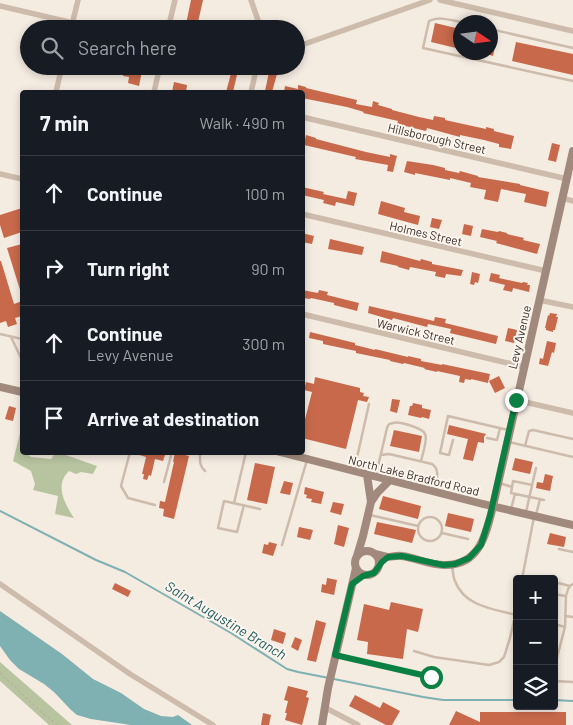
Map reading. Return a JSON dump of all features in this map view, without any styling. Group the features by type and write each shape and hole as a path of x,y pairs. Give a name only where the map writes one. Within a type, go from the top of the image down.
{"street":[{"path":"73,20 78,0"},
{"path":"170,20 175,0"},
{"path":"251,0 258,20"},
{"path":"305,44 430,0"},
{"path":"440,0 460,2 573,31"},
{"path":"0,6 50,20"},
{"path":"56,90 60,75"},
{"path":"154,90 158,75"},
{"path":"252,90 256,75"},
{"name":"Hillsborough Street","path":"305,117 566,180"},
{"name":"Levy Avenue","path":"452,564 469,558 481,545 488,526 573,151"},
{"path":"0,174 20,179"},
{"path":"562,198 573,201"},
{"name":"Holmes Street","path":"305,215 546,272"},
{"path":"539,300 573,307"},
{"name":"Warwick Street","path":"305,315 524,367"},
{"path":"0,387 20,392"},
{"path":"516,400 573,413"},
{"name":"North Lake Bradford Road","path":"292,455 434,492 573,525"},
{"path":"322,725 335,655 371,502 367,475"},
{"path":"371,502 389,480"},
{"path":"363,536 379,562 378,566"},
{"path":"357,556 364,551 388,557 402,556 443,565 452,564"},
{"path":"352,584 357,579 374,573 378,566 388,557"},
{"path":"356,568 360,573 366,575"},
{"path":"0,584 130,674 213,725"},
{"path":"324,707 358,725"}],"lane":[{"path":"453,21 435,18 429,21 423,48 453,55"},
{"path":"498,31 573,48"},
{"path":"478,60 573,81"},
{"path":"0,334 20,339"},
{"path":"11,337 20,356"},
{"path":"353,471 369,404"},
{"path":"453,440 449,455 440,453 448,416 510,430"},
{"path":"376,477 388,425 398,422 421,429 425,433 426,438 421,462"},
{"path":"487,438 497,440 500,428"},
{"path":"525,446 529,430 573,439"},
{"path":"507,442 573,457"},
{"path":"380,455 389,454 432,464 436,467 438,473 434,492"},
{"path":"129,455 121,486 128,498 155,505"},
{"path":"164,482 171,455"},
{"path":"200,455 201,468 205,471"},
{"path":"234,503 245,455"},
{"path":"282,545 307,459"},
{"path":"525,514 536,468"},
{"path":"523,575 535,516 542,500 511,493 514,481 532,485"},
{"path":"498,483 512,487"},
{"path":"511,510 515,494"},
{"path":"244,505 237,532 218,528 224,501 244,505 260,509"},
{"path":"368,515 418,526"},
{"path":"433,517 442,525 442,533 433,540 425,540 420,534 418,526 422,520 433,517"},
{"path":"442,533 468,540"},
{"path":"559,549 573,552"},
{"path":"452,564 454,581 472,602 483,607 513,614"},
{"path":"555,665 565,627 566,596 572,585 558,583"},
{"path":"558,595 566,596"},
{"path":"565,616 573,617"},
{"path":"414,651 434,657 489,665 499,662 504,657 515,620"},
{"path":"558,625 565,627"},
{"path":"335,655 431,677"},
{"path":"558,682 573,682"}],"path":[{"path":"0,673 42,713 58,725"}],"green space":[{"path":"20,433 20,455 51,459 54,455 66,455 97,466 93,474 81,472 76,474 69,471 62,482 62,494 74,518 55,514 58,496 33,490 35,484 31,471 13,461"},
{"path":"0,662 72,725 49,725 0,681"}],"water":[{"path":"0,611 62,654 93,679 121,693 144,709 161,716 173,717 178,715 192,725 131,725 77,715 54,692 19,669 10,660 0,646"}],"building":[{"path":"191,0 203,0 198,20 187,20"},
{"path":"435,23 453,27 453,47 431,42"},
{"path":"516,42 573,54 573,75 512,61"},
{"path":"141,75 139,86 128,83 129,77 123,76"},
{"path":"231,75 237,75 233,90 227,90"},
{"path":"268,75 277,75 273,90 265,90"},
{"path":"174,82 187,85 186,90 172,90"},
{"path":"298,85 357,100 356,104 372,107 373,101 392,110 419,117 433,120 434,116 486,129 486,127 494,129 494,131 514,136 511,149 499,147 499,144 484,140 460,135 460,137 427,128 426,131 397,124 398,121 363,113 347,107 305,99 305,90 284,90 285,86 298,89"},
{"path":"306,135 366,152 390,157 390,154 397,156 393,172 387,171 388,165 355,159 356,157 305,145"},
{"path":"552,143 560,145 556,162 548,160"},
{"path":"407,161 433,165 445,168 445,170 459,173 460,171 478,177 520,184 549,192 546,207 524,202 526,194 501,189 498,202 484,199 486,190 470,187 471,183 450,178 450,180 404,172"},
{"path":"305,188 346,199 348,191 357,193 354,206 336,202 335,206 323,203 324,200 305,196"},
{"path":"381,201 405,208 404,212 420,216 418,225 378,214"},
{"path":"20,209 20,233 4,238 0,225 0,215"},
{"path":"432,218 442,220 439,229 430,227"},
{"path":"464,224 473,226 471,236 462,234"},
{"path":"482,229 507,233 524,238 523,240 540,244 537,254 480,237"},
{"path":"305,234 314,236 312,244 305,243"},
{"path":"330,239 364,247 362,255 328,249"},
{"path":"20,245 20,290 7,248"},
{"path":"382,251 463,270 461,276 446,274 445,278 435,276 436,272 410,267 409,270 380,262"},
{"path":"1,261 14,304 20,302 20,317 15,318 17,324 8,327 6,321 0,323"},
{"path":"472,272 480,274 478,283 475,282 474,285 470,284"},
{"path":"491,273 500,275 499,278 528,283 527,285 530,285 529,292 513,288 512,292 503,290 505,285 489,281"},
{"path":"319,290 328,292 327,295 359,303 357,311 334,305 334,303 305,298 305,291 318,293"},
{"path":"369,306 434,321 435,317 446,319 445,323 498,336 496,344 450,333 451,329 428,324 427,327 368,313"},
{"path":"550,313 557,314 556,317 558,317 553,332 545,328"},
{"path":"508,328 517,330 514,343 505,341"},
{"path":"310,332 375,350 421,359 421,361 490,374 488,383 471,379 465,379 464,383 459,382 460,376 323,344 323,341 309,338"},
{"path":"547,341 556,343 548,366 539,364 540,358 543,359"},
{"path":"499,376 505,388 495,393 489,381"},
{"path":"315,377 360,388 360,392 364,393 363,396 369,397 367,402 358,400 346,449 305,439 305,419 312,392 305,390 305,386 306,382 314,384"},
{"path":"392,399 400,400 397,413 390,411"},
{"path":"413,403 431,410 429,419 408,415 410,406"},
{"path":"9,406 16,408 13,421 5,419"},
{"path":"449,425 486,434 484,443 478,442 473,461 463,459 468,439 447,434"},
{"path":"394,430 422,436 419,452 390,446"},
{"path":"139,455 165,455 163,461 155,459 151,476 149,475 147,480 143,479 144,474 142,474 146,457"},
{"path":"174,455 189,456 174,519 163,516 164,509 159,508 160,501 165,502"},
{"path":"515,458 533,462 530,474 512,470"},
{"path":"255,463 275,467 267,504 247,500"},
{"path":"545,474 553,476 550,491 536,488 537,482 543,483"},
{"path":"284,481 293,483 290,495 280,493"},
{"path":"305,487 324,492 321,504 311,502 312,499 306,498 307,495 304,494"},
{"path":"383,496 421,506 418,519 379,509"},
{"path":"333,502 344,504 341,515 330,512"},
{"path":"448,513 474,519 471,532 445,526"},
{"path":"377,522 416,530 412,543 374,534"},
{"path":"338,525 349,528 344,547 334,544"},
{"path":"299,527 313,530 310,540 297,537"},
{"path":"550,533 566,537 564,547 547,544"},
{"path":"269,542 277,544 273,556 262,553 264,544 268,545"},
{"path":"327,578 337,580 334,595 321,592 322,584 326,585"},
{"path":"115,583 131,591 128,597 112,589"},
{"path":"391,602 423,609 418,632 407,629 403,659 367,654 368,642 357,640 364,604 389,610"},
{"path":"316,620 326,623 316,662 307,660"},
{"path":"274,629 286,633 283,644 271,640"},
{"path":"295,637 302,640 298,651 291,647"},
{"path":"288,686 308,691 306,697 309,698 302,725 285,720 288,701 284,700"},
{"path":"355,695 380,708 383,702 400,711 392,725 386,725 349,706"},
{"path":"456,711 480,722 480,712 566,712 566,725 449,725"},
{"path":"263,713 271,715 269,725 261,725"}],"waterway":[{"name":"Saint Augustine Branch","path":"0,511 96,560 125,572 231,633 287,669 329,678"},
{"name":"Saint Augustine Branch","path":"334,679 443,700 513,700"},
{"name":"Saint Augustine Branch","path":"558,700 573,701"}],"route":[{"path":"431,677 335,655 352,584 357,579 374,573 378,566 388,557 402,556 443,565 455,564 469,558 481,545 488,526 516,400"}]}
